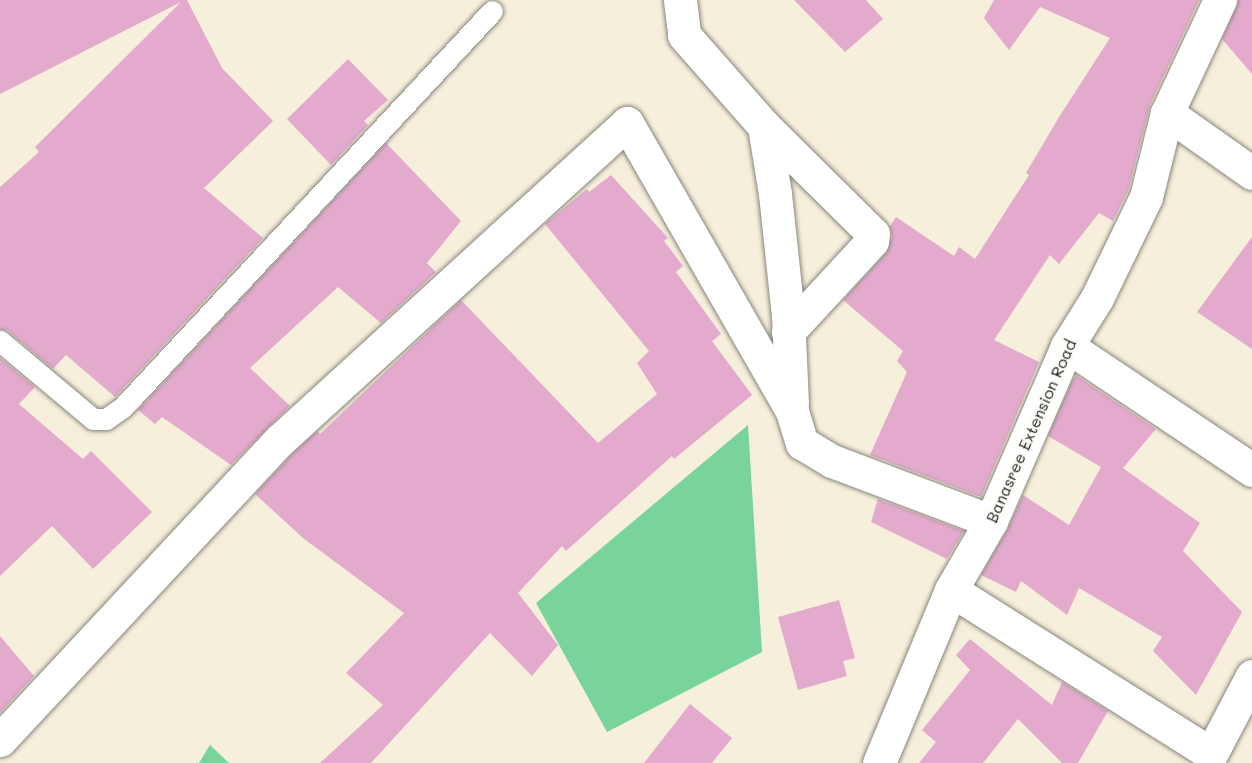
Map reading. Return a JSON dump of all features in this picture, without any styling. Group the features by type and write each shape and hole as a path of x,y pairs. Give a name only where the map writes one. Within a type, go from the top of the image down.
{"street":[{"path":"680,0 684,35 764,126 864,222 873,234 872,241 788,332"},
{"name":"Banasree Extension Road","path":"879,763 951,590 991,521 1067,346 1097,298 1146,197 1167,113 1220,0"},
{"path":"1167,113 1252,173"},
{"path":"0,740 280,440 627,123 792,411 802,443 832,461 991,521"},
{"path":"764,126 775,194 788,332 792,411"},
{"path":"1067,346 1252,470"},
{"path":"951,590 1211,754 1251,680"}],"lane":[{"path":"0,341 93,419 106,419 131,398 492,11"}],"green space":[{"path":"748,425 762,652 607,732 536,603"},
{"path":"210,745 229,763 199,763"}],"building":[{"path":"0,0 187,0 222,68 273,121 204,188 263,238 115,397 66,355 53,369 8,331 0,329 0,187 39,152 35,147 181,2 0,94"},
{"path":"794,0 866,0 883,19 845,52"},
{"path":"994,0 1199,0 1150,105 1128,191 1113,221 1099,213 1059,264 1050,255 994,340 1039,362 981,497 870,455 907,372 897,361 903,351 843,300 886,253 892,237 890,226 896,217 954,256 959,247 975,259 1029,175 1026,173 1059,117 1110,38 1040,7 1009,50 984,18"},
{"path":"1238,0 1252,0 1252,74 1222,39"},
{"path":"348,59 388,100 364,121 368,125 331,165 287,119"},
{"path":"386,143 461,221 427,263 436,272 381,323 338,287 250,368 290,406 231,465 162,417 155,424 138,410"},
{"path":"611,175 668,238 664,241 683,266 676,272 721,334 712,341 752,395 674,459 672,456 566,551 562,546 518,593 558,645 532,676 490,633 371,763 320,763 383,705 346,673 404,613 303,538 255,494 293,453 317,431 320,434 461,300 598,443 657,394 637,363 649,351 545,224 587,189 589,192"},
{"path":"1252,237 1252,349 1197,312"},
{"path":"0,358 35,387 19,404 83,459 91,451 152,512 93,569 52,526 0,576"},
{"path":"1077,376 1156,429 1123,468 1200,523 1183,551 1242,612 1196,695 1153,651 1162,637 1079,588 1067,615 1021,581 1016,592 981,575 1007,530 1023,495 1069,525 1101,467 1048,436 1073,379"},
{"path":"878,499 964,531 947,559 871,522"},
{"path":"839,600 855,658 843,661 847,676 798,690 778,617"},
{"path":"0,636 34,676 0,713"},
{"path":"970,639 1052,705 1062,682 1108,711 1078,763 1062,763 1018,719 983,763 919,763 936,742 922,730 970,670 956,655"},
{"path":"690,704 732,738 712,763 644,763"}]}
